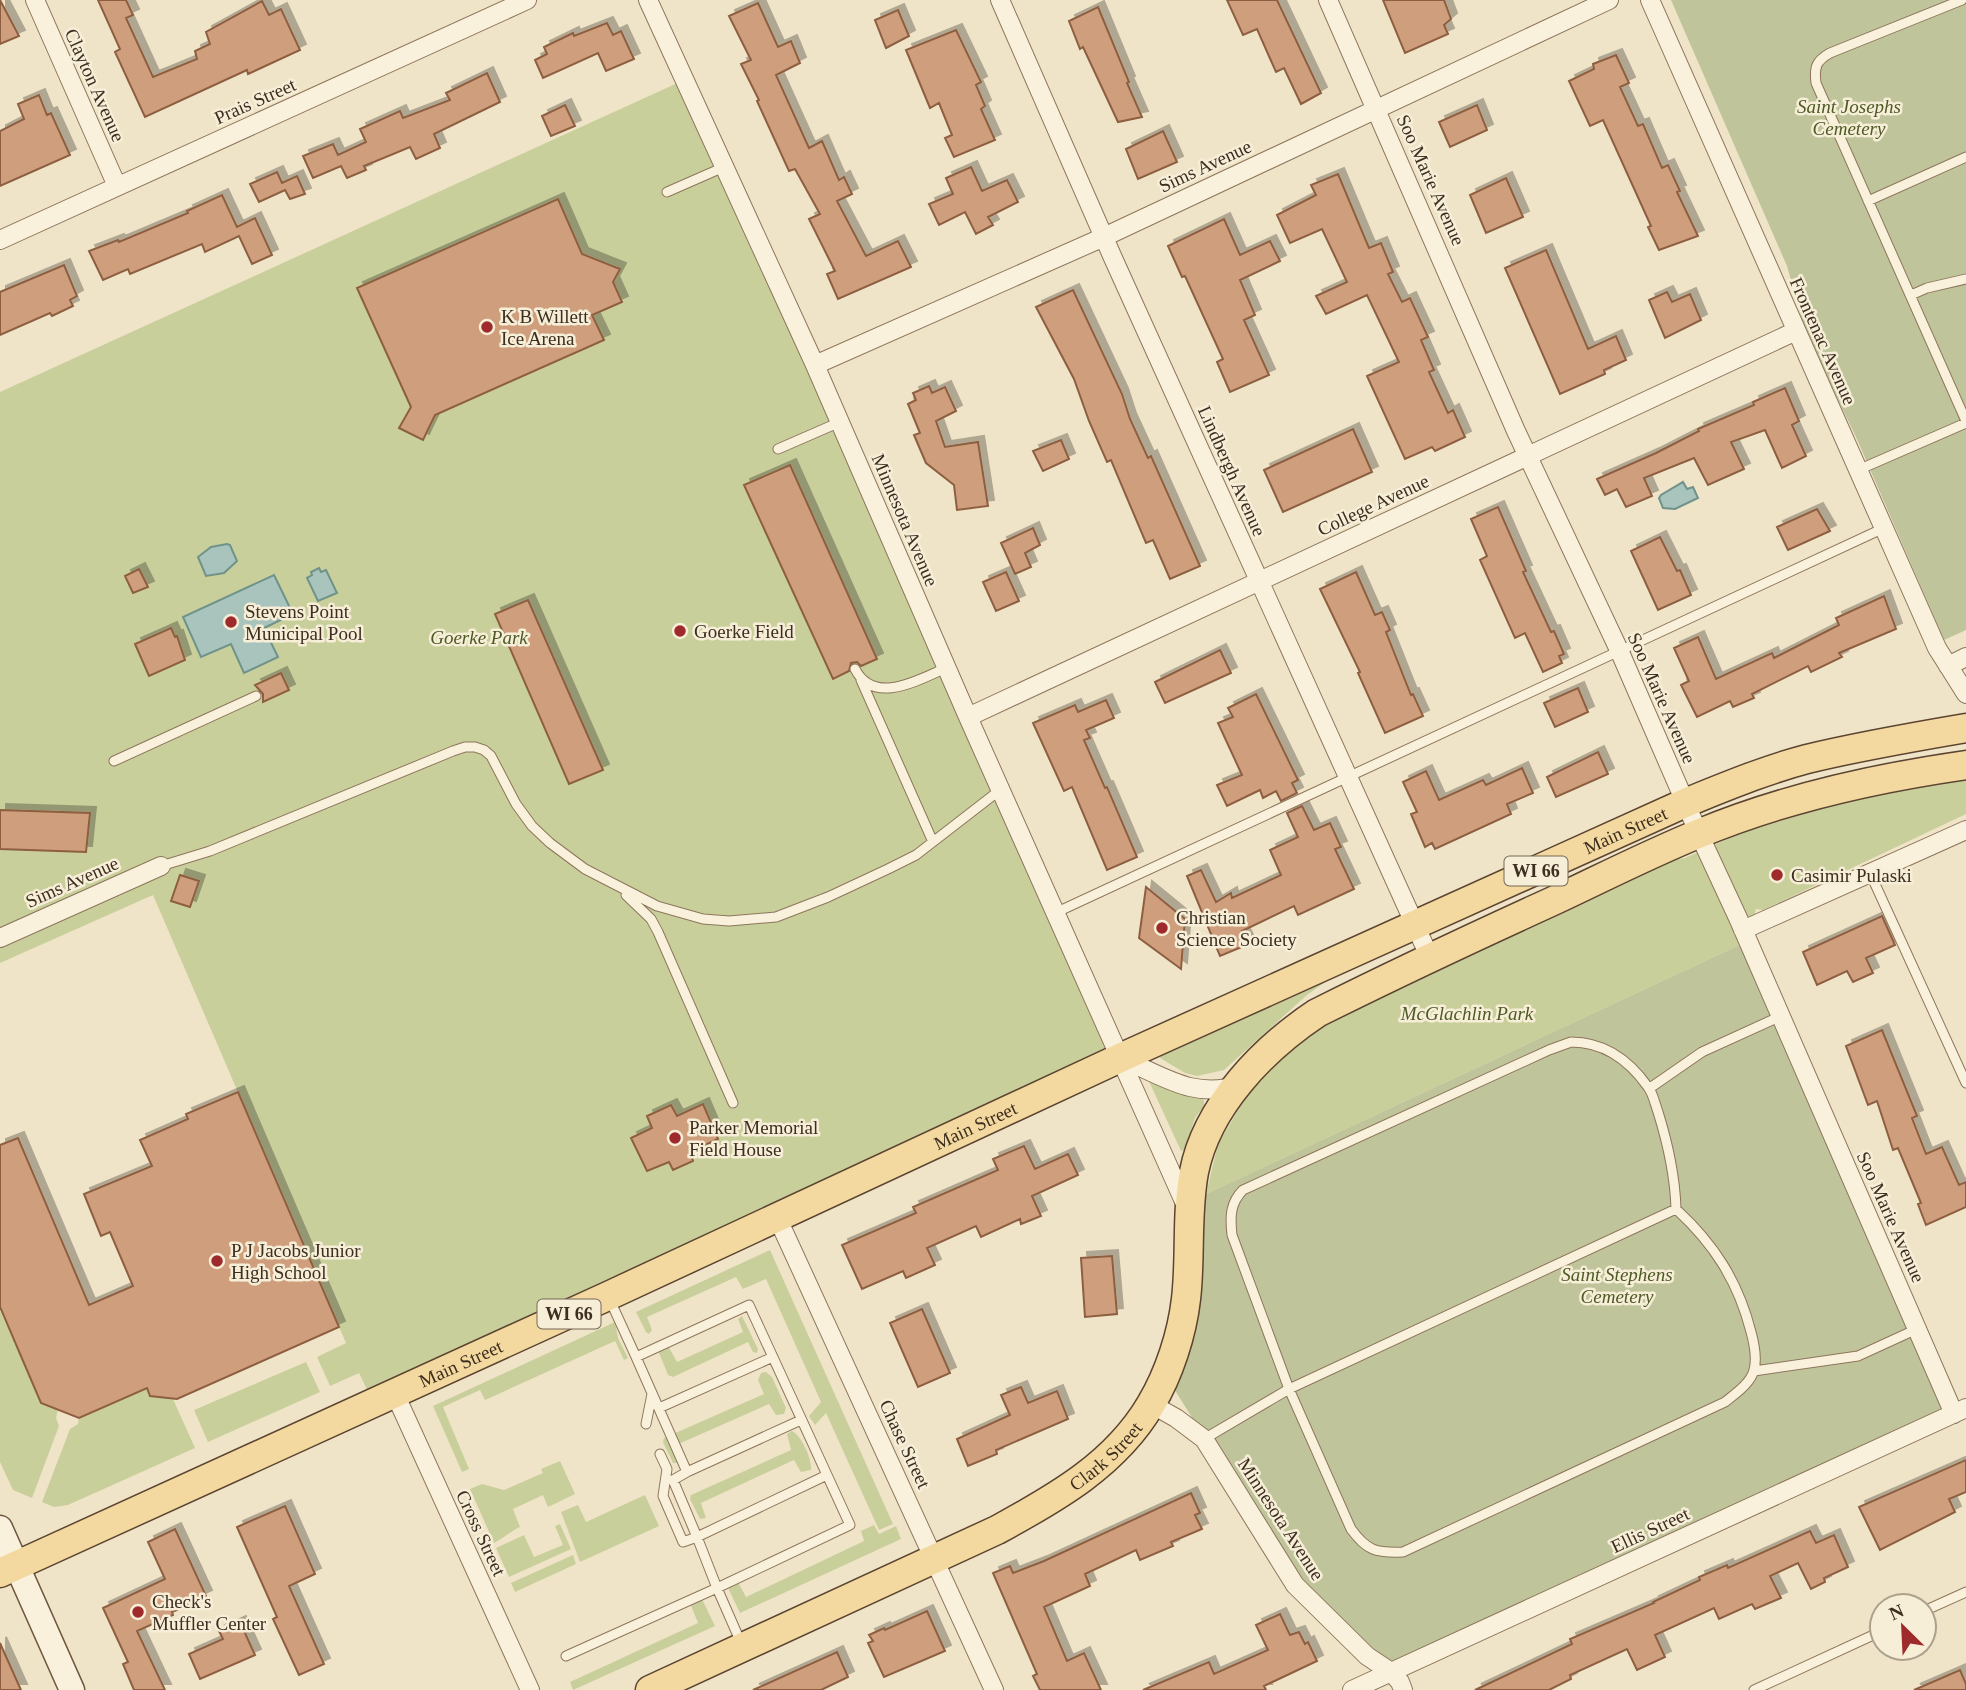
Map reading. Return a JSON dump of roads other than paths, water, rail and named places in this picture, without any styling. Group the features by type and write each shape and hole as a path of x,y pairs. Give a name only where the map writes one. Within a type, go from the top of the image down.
{"main road":[{"name":"Main Street","path":"8,1570 1120,1058 1685,803 1753,776 1805,760 1872,744 1966,728"},
{"name":"WI 66","path":"1430,958 1699,834 1818,793 1966,765"},
{"name":"Clark Street","path":"650,1690 935,1560 1052,1500 1093,1470 1126,1440 1152,1404 1170,1362 1186,1299 1194,1171 1201,1145 1213,1120 1240,1084 1281,1040 1317,1013 1430,958"}],"street":[{"name":"Clayton Avenue","path":"35,0 117,186"},
{"name":"Prais Street","path":"0,240 527,0"},
{"name":"Minnesota Avenue","path":"648,0 815,365 946,668 1190,1213"},
{"name":"Lindbergh Avenue","path":"1000,0 1104,237 1430,958"},
{"name":"Soo Marie Avenue","path":"1328,0 1528,456 1619,650 1917,1329 1960,1411"},
{"name":"Sims Avenue","path":"815,365 1104,237 1609,0"},
{"name":"Frontenac Avenue","path":"1650,0 1937,648 1966,694"},
{"name":"College Avenue","path":"968,717 1796,331"},
{"path":"1948,666 1966,657"},
{"path":"1743,930 1966,830"},
{"name":"Sims Avenue","path":"0,937 161,866"},
{"path":"1120,1058 1178,1084 1199,1089 1216,1091 1240,1084"},
{"name":"Chase Street","path":"777,1217 994,1690"},
{"name":"Cross Street","path":"395,1394 530,1690"},
{"name":"Minnesota Avenue","path":"1152,1404 1204,1439 1295,1585 1367,1656 1391,1672 1404,1690"},
{"name":"Ellis Street","path":"1352,1690 1960,1411"},
{"path":"0,1528 8,1570 72,1690"}],"lane":[{"path":"1858,470 1966,422 1816,83 1814,69 1819,60 1830,53 1962,0 1966,7"},
{"path":"1868,201 1966,157"},
{"path":"667,192 724,167"},
{"path":"1911,295 1927,288 1966,279"},
{"path":"778,449 840,422"},
{"path":"1055,913 1884,528"},
{"path":"861,680 872,686 897,688 946,668"},
{"path":"855,669 933,842"},
{"path":"114,761 256,695"},
{"path":"161,866 210,852 453,751 475,747 491,756 511,795 532,826 568,858 657,906 711,920 752,921 776,917 828,897 907,860 1000,790"},
{"path":"1870,873 1966,1083"},
{"path":"610,881 641,908 655,925 733,1103"},
{"path":"1650,1088 1702,1052 1781,1016"},
{"path":"1571,1042 1588,1042 1605,1048 1620,1058 1650,1088 1675,1180 1676,1209 1700,1231 1718,1255 1745,1308 1754,1344 1754,1371 1743,1386 1726,1402 1403,1552 1383,1553 1363,1546 1351,1529 1289,1389 1232,1235 1230,1219 1236,1197 1243,1190 1536,1055 1571,1042"},
{"path":"1204,1439 1289,1389 1676,1209"},
{"path":"608,1296 687,1472"},
{"path":"566,1656 850,1525 749,1305 636,1357"},
{"path":"1754,1371 1858,1356 1917,1329"},
{"path":"659,1408 773,1357"},
{"path":"646,1423 652,1393"},
{"path":"743,1648 673,1480 801,1420"},
{"path":"660,1454 667,1469 663,1496 683,1542 827,1475"},
{"path":"1938,1605 1966,1592"},
{"path":"1754,1690 1868,1637"}],"water":[{"path":"1683,482 1687,489 1693,487 1698,498 1675,509 1663,508 1659,498 1661,495"},
{"path":"227,544 237,561 224,573 206,576 198,557 211,547"},
{"path":"319,568 321,572 326,570 337,593 318,601 307,578"},
{"name":"Stevens Point Municipal Pool","path":"274,575 293,614 264,628 278,657 244,673 231,644 201,657 183,617"}],"place":[{"name":"K B Willett Ice Arena","path":"487,327"},
{"name":"Stevens Point Municipal Pool","path":"231,622"},
{"name":"Goerke Field","path":"680,631"},
{"name":"Casimir Pulaski","path":"1777,875"},
{"name":"Christian Science Society","path":"1162,928"},
{"name":"Parker Memorial Field House","path":"675,1138"},
{"name":"P J Jacobs Junior High School","path":"217,1261"},
{"name":"Check's Muffler Center","path":"138,1612"}],"park label":[{"name":"Saint Josephs Cemetery","path":"1849,117"},
{"name":"Goerke Park","path":"479,637"},
{"name":"McGlachlin Park","path":"1467,1013"},
{"name":"Saint Stephens Cemetery","path":"1617,1285"}]}
